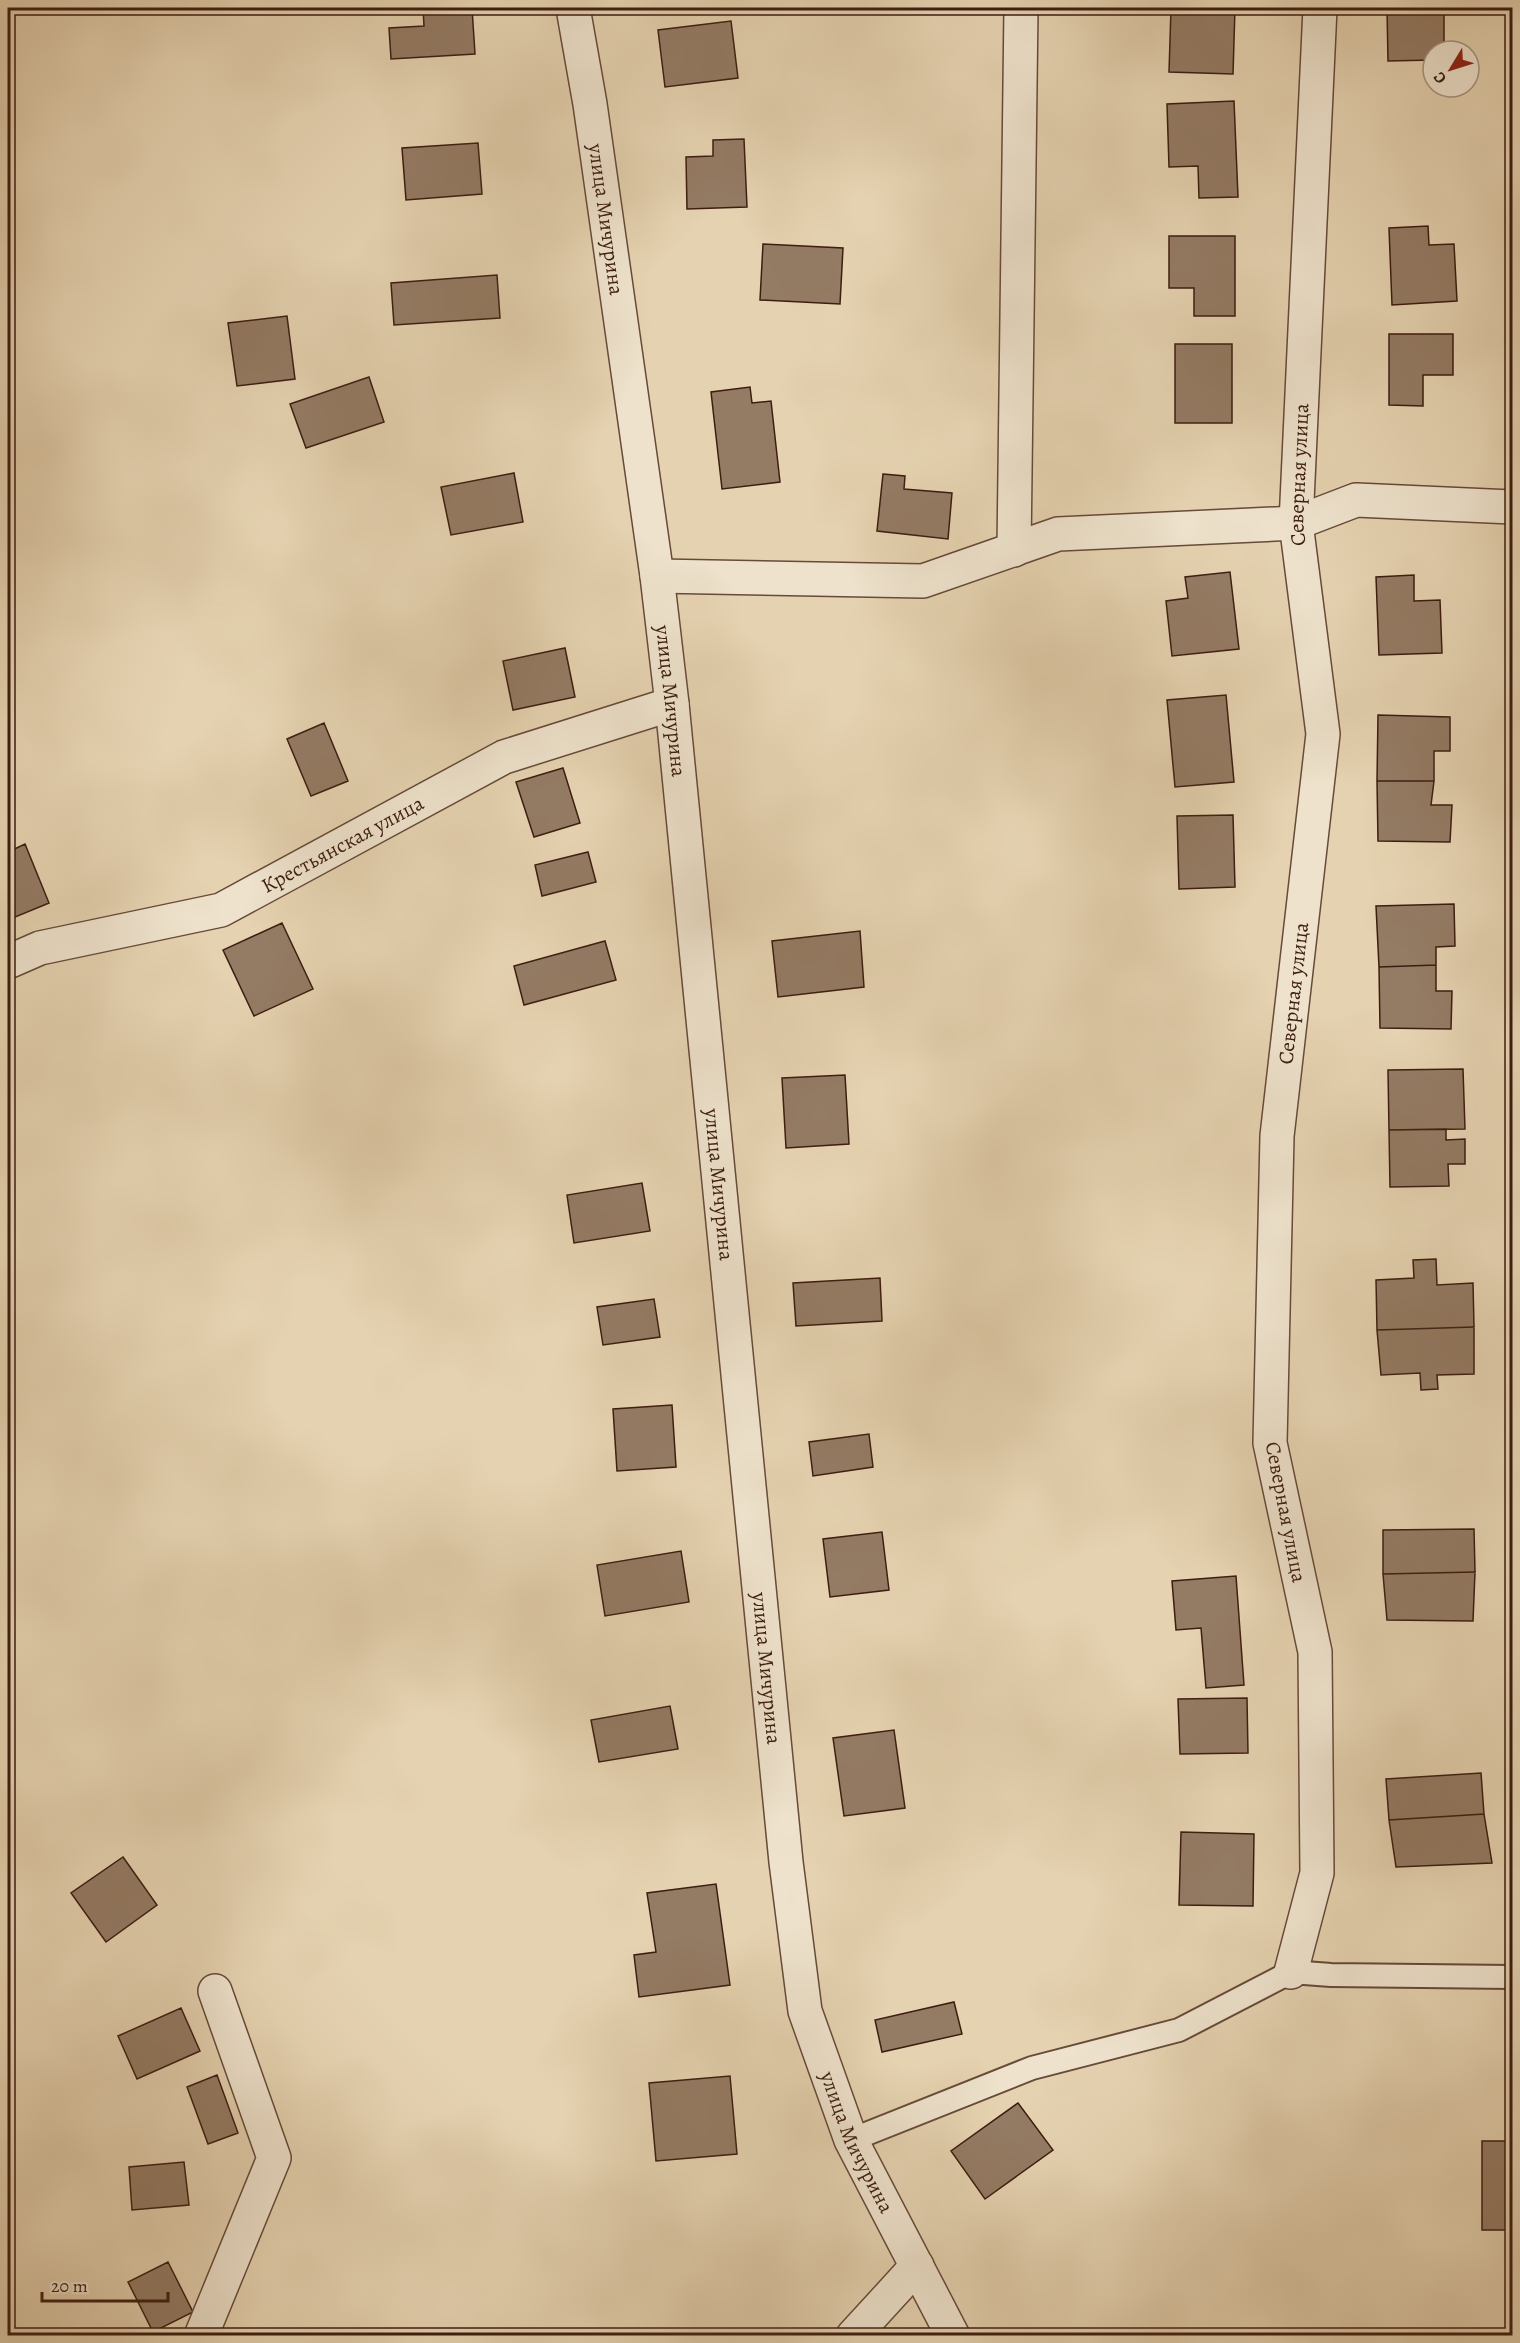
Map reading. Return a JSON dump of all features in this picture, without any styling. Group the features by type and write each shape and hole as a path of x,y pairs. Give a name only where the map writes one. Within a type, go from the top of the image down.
{"street":[{"name":"улица Мичурина","path":"573,8 590,104 657,576 672,704 786,1862 805,2011 851,2140 953,2336"},
{"path":"1014,549 1021,8"},
{"name":"Северная улица","path":"1292,1972 1317,1874 1315,1652 1270,1443 1276,1148 1323,734 1296,523 1320,8"},
{"path":"657,576 923,581 1058,534 1296,523 1356,500 1512,507"},
{"name":"Крестьянская улица","path":"8,963 40,948 221,910 504,757 672,704"},
{"path":"201,2336 274,2158 215,1991"},
{"path":"853,2336 917,2266"}],"lane":[{"path":"851,2140 1032,2068 1179,2030 1292,1972 1331,1975 1512,1977"}],"building":[{"path":"423,8 472,8 475,54 391,59 389,28 424,26"},
{"path":"1171,8 1235,8 1233,74 1169,72"},
{"path":"1387,8 1444,8 1444,39 1421,39 1421,60 1388,61"},
{"path":"731,21 738,78 665,87 658,30"},
{"path":"1234,101 1238,197 1199,198 1198,166 1169,167 1167,104"},
{"path":"744,139 747,207 687,209 686,157 713,156 713,140"},
{"path":"478,143 482,194 406,200 402,148"},
{"path":"1428,226 1429,245 1454,244 1457,301 1392,305 1389,228"},
{"path":"1169,236 1235,236 1235,316 1194,316 1194,288 1169,288"},
{"path":"763,244 843,248 840,304 760,300"},
{"path":"497,275 500,318 394,325 391,283"},
{"path":"287,316 295,379 237,386 228,323"},
{"path":"1389,334 1453,334 1453,375 1423,375 1423,406 1389,405"},
{"path":"1175,344 1232,344 1232,423 1175,423"},
{"path":"369,377 384,422 306,448 290,404"},
{"path":"750,387 752,403 771,401 780,482 722,489 711,392"},
{"path":"514,473 523,522 451,535 441,487"},
{"path":"883,474 905,476 904,489 952,493 948,539 877,531"},
{"path":"1230,572 1239,649 1172,656 1166,601 1188,598 1185,577"},
{"path":"1414,575 1414,601 1440,600 1442,653 1379,655 1376,577"},
{"path":"565,648 575,697 513,710 503,661"},
{"path":"1226,695 1234,782 1175,787 1167,700"},
{"path":"1378,715 1450,717 1450,751 1434,751 1434,781 1377,781"},
{"path":"324,723 348,781 311,796 287,739"},
{"path":"563,768 580,823 534,837 516,782"},
{"path":"1377,781 1434,781 1431,805 1452,805 1450,842 1378,841"},
{"path":"1233,815 1235,887 1179,889 1177,816"},
{"path":"25,844 49,903 8,920 8,852"},
{"path":"588,852 596,882 542,896 535,865"},
{"path":"1454,904 1455,946 1436,947 1436,965 1379,967 1376,906"},
{"path":"282,923 313,989 254,1016 223,950"},
{"path":"860,931 864,987 778,997 772,941"},
{"path":"605,941 616,980 524,1005 514,966"},
{"path":"1436,965 1436,991 1452,991 1451,1029 1380,1028 1379,967"},
{"path":"1463,1069 1465,1129 1389,1130 1388,1070"},
{"path":"845,1075 849,1144 786,1148 782,1078"},
{"path":"1446,1129 1446,1140 1465,1139 1465,1164 1448,1164 1449,1186 1390,1187 1389,1130"},
{"path":"642,1183 650,1231 574,1243 567,1195"},
{"path":"1436,1259 1437,1285 1473,1283 1474,1327 1377,1330 1376,1280 1414,1278 1413,1260"},
{"path":"880,1278 882,1321 796,1326 793,1283"},
{"path":"654,1299 660,1337 603,1345 597,1307"},
{"path":"1474,1327 1474,1374 1437,1375 1438,1389 1421,1390 1420,1373 1381,1375 1377,1330"},
{"path":"672,1405 676,1467 617,1471 613,1409"},
{"path":"869,1434 873,1467 813,1476 809,1442"},
{"path":"1474,1529 1475,1572 1383,1574 1383,1530"},
{"path":"882,1532 889,1590 830,1597 823,1539"},
{"path":"681,1551 689,1602 605,1616 597,1565"},
{"path":"1475,1572 1473,1621 1387,1620 1383,1574"},
{"path":"1236,1576 1244,1685 1206,1688 1201,1628 1176,1630 1172,1581"},
{"path":"1247,1698 1248,1753 1180,1754 1178,1699"},
{"path":"670,1706 678,1749 599,1762 591,1720"},
{"path":"894,1730 905,1808 844,1816 833,1738"},
{"path":"1481,1773 1484,1814 1389,1820 1386,1779"},
{"path":"1484,1814 1492,1863 1396,1867 1389,1820"},
{"path":"1181,1832 1254,1834 1253,1906 1179,1905"},
{"path":"123,1857 157,1905 106,1942 71,1893"},
{"path":"716,1884 730,1985 639,1997 634,1955 656,1952 647,1893"},
{"path":"954,2002 962,2034 882,2052 875,2020"},
{"path":"181,2008 200,2051 137,2079 118,2036"},
{"path":"217,2075 238,2133 208,2144 187,2087"},
{"path":"730,2076 737,2154 656,2161 649,2083"},
{"path":"1018,2103 1053,2150 985,2199 951,2151"},
{"path":"1482,2141 1512,2141 1512,2230 1482,2230"},
{"path":"184,2162 189,2205 132,2210 129,2167"},
{"path":"168,2262 193,2312 153,2332 128,2282"}]}
